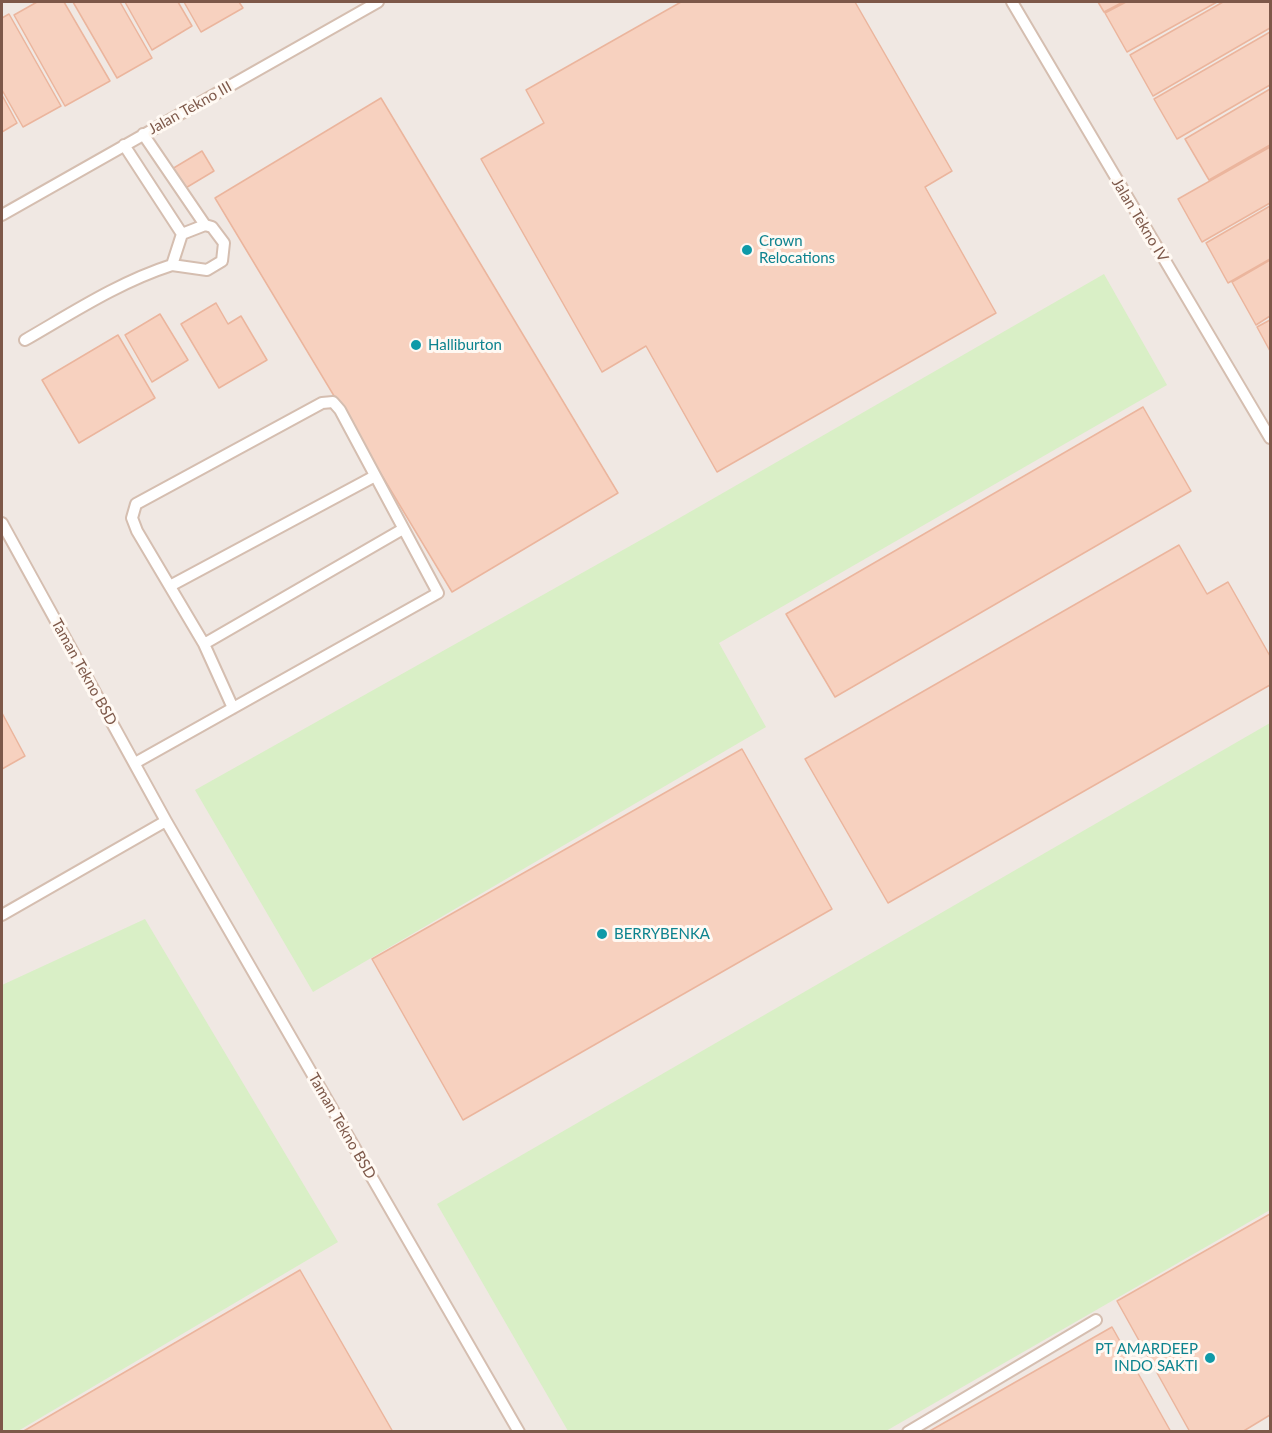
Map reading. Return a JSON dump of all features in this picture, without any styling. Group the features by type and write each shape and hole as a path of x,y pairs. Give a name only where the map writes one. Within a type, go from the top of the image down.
{"lane":[{"name":"Jalan Tekno III","path":"2,215 378,2"},
{"name":"Jalan Tekno IV","path":"1012,2 1270,438"},
{"path":"143,134 205,225"},
{"path":"124,146 182,234"},
{"path":"24,340 144,274 171,266 207,270 222,261 224,243 212,227 205,225 182,234 171,266"},
{"path":"135,763 438,593 333,402 322,403 136,504 132,518 137,531 204,644 233,708"},
{"path":"170,586 375,476"},
{"name":"Taman Tekno BSD","path":"2,523 166,821 519,1431"},
{"path":"204,644 404,529"},
{"path":"2,915 166,821"},
{"path":"908,1431 1096,1320"}],"shaded area":[{"path":"2,2 1270,2 1270,1431 2,1431"}],"green space":[{"path":"1104,274 1167,385 719,643 766,727 313,992 195,790 655,532"},
{"path":"1270,723 1270,1210 886,1431 568,1431 437,1204"},
{"path":"145,919 338,1242 18,1431 2,1431 2,985"}],"building":[{"path":"37,2 64,2 110,81 65,106 14,15"},
{"path":"73,2 120,2 152,58 117,78"},
{"path":"125,2 178,2 192,26 152,50"},
{"path":"184,2 239,2 243,8 201,32"},
{"name":"Crown Relocations","path":"681,2 855,2 952,171 925,187 996,313 717,472 646,346 602,372 481,159 544,123 526,90"},
{"path":"1098,2 1123,2 1104,12"},
{"path":"1126,2 1217,2 1127,52 1105,13"},
{"path":"1223,2 1270,2 1270,28 1153,96 1130,55"},
{"path":"9,14 61,106 23,127 2,90 2,18"},
{"path":"1270,32 1270,85 1177,139 1154,99"},
{"path":"1270,89 1270,145 1209,180 1185,139"},
{"path":"2,95 17,123 2,132"},
{"name":"Halliburton","path":"381,98 618,493 452,592 215,198"},
{"path":"1270,147 1270,203 1202,242 1178,199"},
{"path":"202,151 214,171 184,189 172,169"},
{"path":"1270,206 1270,259 1228,283 1206,243"},
{"path":"1270,260 1270,316 1256,325 1232,282"},
{"path":"216,303 228,324 241,316 267,360 219,388 181,324"},
{"path":"160,314 188,360 152,382 125,335"},
{"path":"1270,320 1270,351 1257,327"},
{"path":"118,335 155,398 79,443 42,380"},
{"path":"1143,407 1191,491 835,697 786,614"},
{"path":"1179,545 1207,594 1228,582 1270,656 1270,685 888,903 805,759"},
{"path":"2,713 25,756 2,769"},
{"name":"BERRYBENKA","path":"742,749 832,909 463,1120 372,959"},
{"name":"PT AMARDEEP INDO SAKTI","path":"1270,1214 1270,1415 1242,1432 1190,1432 1117,1301"},
{"path":"300,1270 393,1432 22,1432"},
{"path":"1112,1327 1171,1432 928,1432"}],"place":[{"name":"Crown Relocations","path":"747,250"},
{"name":"Halliburton","path":"416,345"},
{"name":"BERRYBENKA","path":"602,934"},
{"name":"PT AMARDEEP INDO SAKTI","path":"1210,1358"}]}
